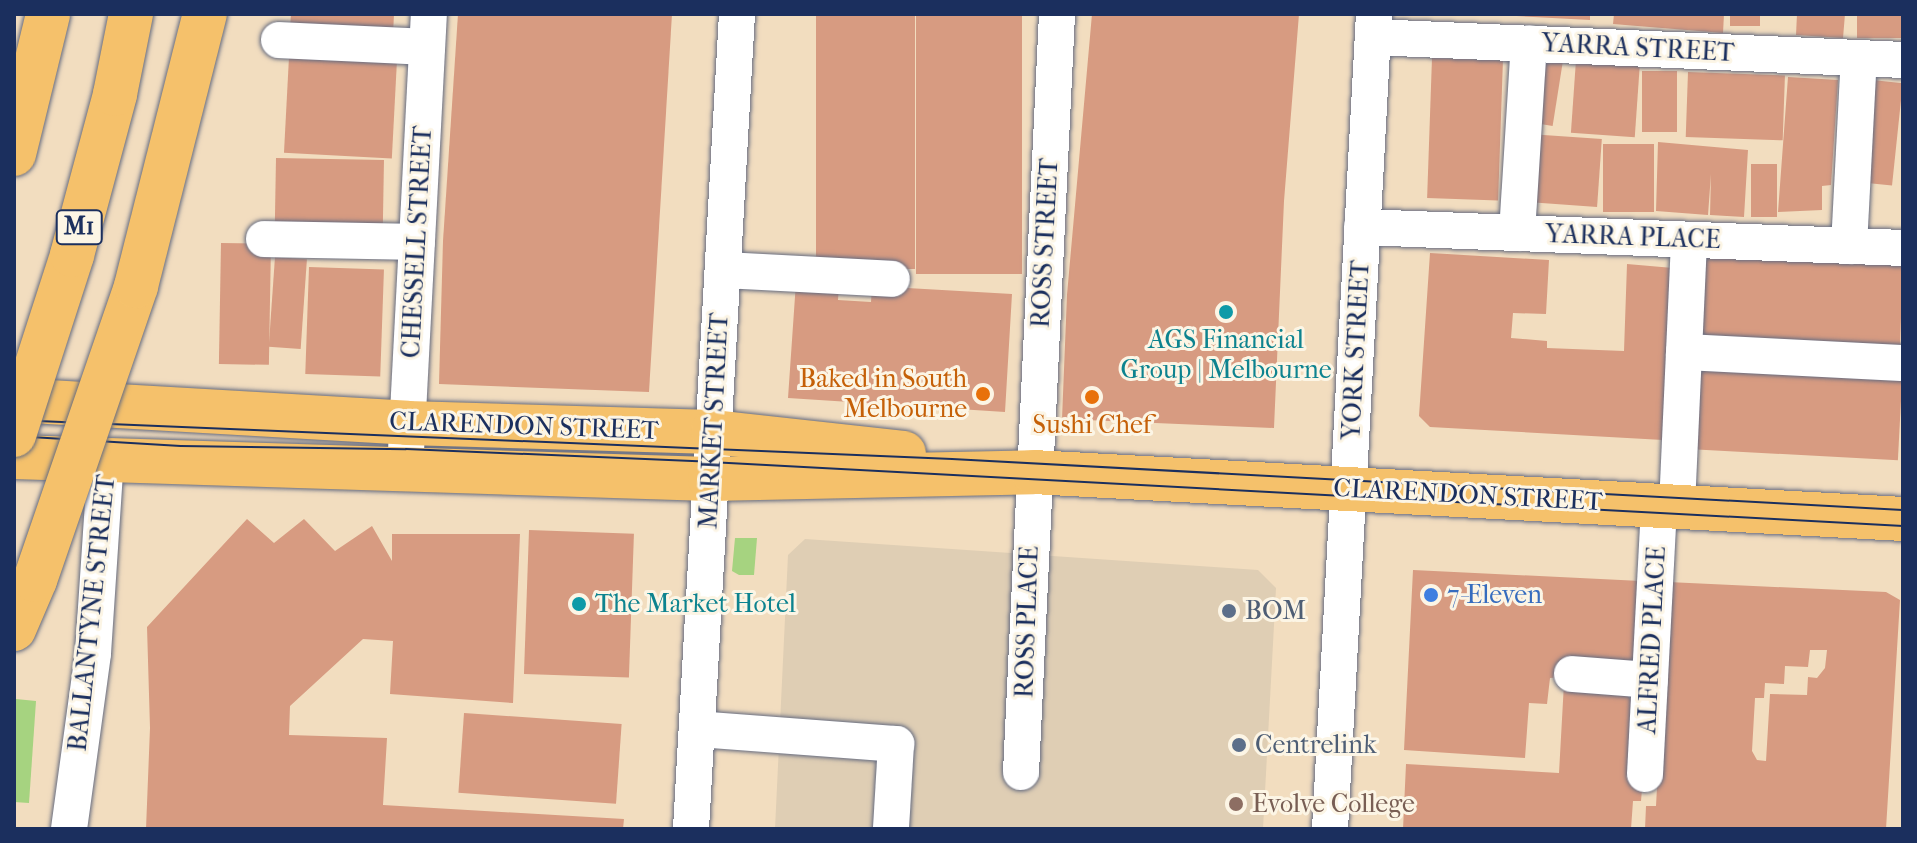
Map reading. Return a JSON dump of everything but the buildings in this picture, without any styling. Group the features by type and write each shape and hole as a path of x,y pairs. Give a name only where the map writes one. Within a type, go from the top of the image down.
{"main road":[{"path":"14,154 48,14"},
{"name":"M1","path":"14,435 72,255 115,94 131,14"},
{"path":"14,629 35,580 136,286 205,14"},
{"name":"CLARENDON STREET","path":"14,400 407,423 713,432 881,450 1033,472"},
{"name":"BALLANTYNE STREET","path":"106,459 122,433 144,409"},
{"name":"CLARENDON STREET","path":"14,457 710,479 1033,472 1903,519"}],"street":[{"name":"MARKET STREET","path":"691,829 737,14"},
{"name":"ROSS STREET","path":"1033,472 1057,14"},
{"name":"YARRA STREET","path":"1374,25 1529,43 1903,60"},
{"name":"YORK STREET","path":"1330,829 1374,25"},
{"path":"279,40 428,30"},
{"name":"CHESSELL STREET","path":"405,470 428,30"},
{"path":"1517,233 1529,43"},
{"path":"1849,246 1859,58"},
{"name":"YARRA PLACE","path":"1362,227 1903,248"},
{"path":"264,239 417,242"},
{"name":"ALFRED PLACE","path":"1645,774 1650,680 1684,352 1689,240"},
{"path":"723,270 892,279"},
{"path":"1684,352 1903,363"},
{"name":"BALLANTYNE STREET","path":"69,829 93,653 106,459"},
{"name":"ROSS PLACE","path":"1021,772 1033,472"},
{"path":"1572,674 1650,680"},
{"path":"697,729 896,744 891,829"}],"shaded area":[{"path":"805,539 1258,570 1276,588 1263,829 775,829 788,555"}],"green space":[{"path":"735,538 757,538 754,575 739,575 732,571"},
{"path":"16,699 36,701 29,803 14,802"}],"tram line":[{"path":"14,420 952,459 1903,510"},
{"path":"14,436 181,446 406,449 710,462 1903,526"}],"place":[{"name":"AGS Financial Group | Melbourne","path":"1226,312"},
{"name":"Baked in South Melbourne","path":"983,394"},
{"name":"Sushi Chef","path":"1092,397"},
{"name":"7-Eleven","path":"1431,595"},
{"name":"The Market Hotel","path":"579,604"},
{"name":"BOM","path":"1229,611"},
{"name":"Centrelink","path":"1239,745"},
{"name":"Evolve College","path":"1236,804"}]}
